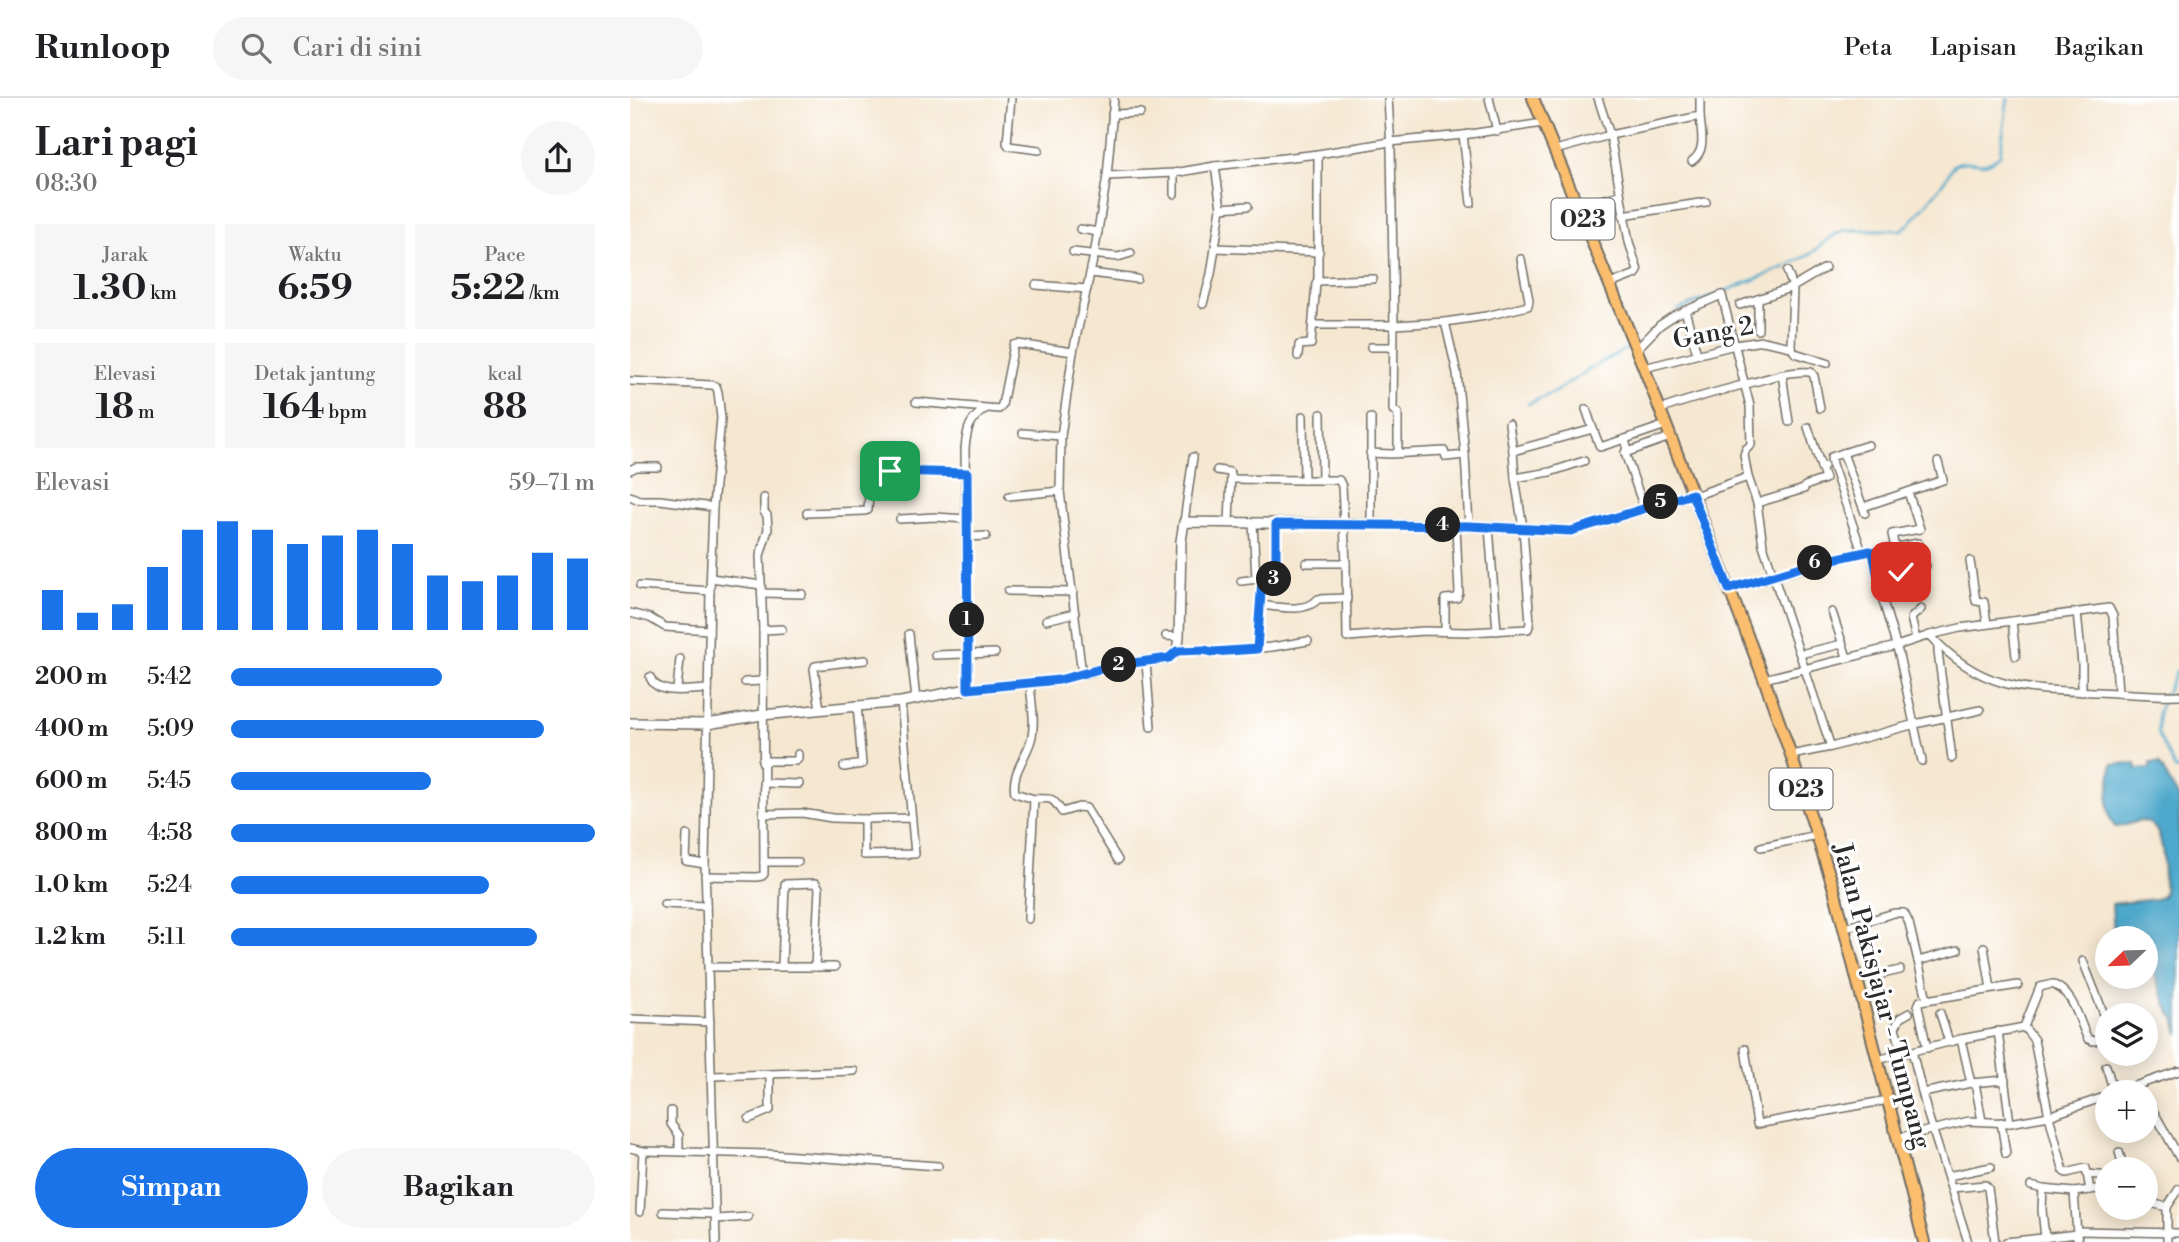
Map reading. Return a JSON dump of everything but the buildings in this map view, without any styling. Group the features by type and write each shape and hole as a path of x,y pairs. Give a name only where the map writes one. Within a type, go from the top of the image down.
{"main road":[{"name":"Jalan Pakisjajar - Tumpang","path":"1533,98 1644,368 1791,755 1818,835 1844,928 1924,1242"}],"street":[{"path":"1011,98 1007,143 1014,148 1039,150"},
{"path":"1081,669 1060,491 1061,436 1073,352 1091,273 1107,176 1114,98"},
{"path":"1388,98 1394,410 1398,413 1398,453"},
{"path":"1489,98 1497,131"},
{"path":"1598,98 1610,135 1623,215 1638,271 1610,284"},
{"path":"1692,161 1698,157 1702,147 1700,98"},
{"path":"1112,114 1140,113"},
{"path":"1555,150 1610,135 1700,117"},
{"path":"1107,176 1174,173 1543,123"},
{"path":"1463,135 1471,203"},
{"path":"1298,356 1299,345 1311,344 1318,281 1318,154"},
{"path":"1203,304 1211,274 1221,208 1215,166"},
{"path":"1174,173 1174,194"},
{"path":"1578,206 1620,195"},
{"path":"1623,215 1706,202"},
{"path":"1221,208 1248,206"},
{"path":"1080,229 1098,232"},
{"path":"1215,248 1319,252"},
{"path":"1073,252 1121,257 1131,253"},
{"path":"1313,325 1445,322 1528,306 1521,259"},
{"path":"1740,305 1793,287 1825,268"},
{"path":"1787,271 1793,287 1791,347"},
{"path":"1091,273 1137,279"},
{"path":"1318,281 1373,279"},
{"path":"1037,285 1087,289"},
{"path":"1635,346 1660,325 1685,310 1722,295 1750,406 1751,445 1744,455 1757,503 1763,545 1771,576 1831,747"},
{"path":"1758,299 1758,330"},
{"path":"1685,310 1697,354"},
{"path":"1445,322 1457,373 1469,526"},
{"name":"Gang 2","path":"1644,368 1735,345 1763,341 1791,347 1795,353 1827,363"},
{"path":"916,402 999,409 1014,345 1073,352"},
{"path":"1371,347 1393,347"},
{"path":"1659,410 1686,399 1782,374 1811,372 1820,408"},
{"path":"1782,374 1789,422"},
{"path":"630,381 716,386 721,418 713,508 710,591 705,864 716,1242"},
{"path":"968,689 967,428 970,421 985,409"},
{"path":"1586,409 1600,447 1665,425"},
{"path":"1321,414 1322,480"},
{"path":"1303,416 1304,480"},
{"path":"1371,418 1371,524"},
{"path":"1231,479 1341,482 1347,638 1445,631 1523,630 1530,626 1523,528 1509,424"},
{"path":"1757,503 1804,489 1805,486 1825,479 1808,427"},
{"path":"1513,451 1593,429"},
{"path":"1023,433 1061,436"},
{"path":"1625,453 1670,437"},
{"path":"1625,439 1628,447 1625,453 1644,508"},
{"path":"1862,552 1831,458 1868,445"},
{"path":"1370,453 1444,451 1446,457 1465,455"},
{"path":"1843,453 1864,510 1944,480 1938,462"},
{"path":"1177,651 1181,541 1193,457"},
{"path":"1515,478 1550,472 1584,461"},
{"path":"1821,467 1832,464"},
{"path":"630,470 636,467 658,467"},
{"path":"1217,470 1229,472 1231,479 1229,523"},
{"path":"807,513 868,510 870,476 875,471 967,473"},
{"path":"1184,522 1469,526 1571,531 1692,494 1697,495 1748,477"},
{"path":"1009,496 1060,491"},
{"path":"1895,548 1892,534 1920,529 1908,492"},
{"path":"630,496 713,508"},
{"path":"705,876 762,876 763,630 760,556 768,529 764,498"},
{"path":"900,519 967,519"},
{"path":"1253,523 1261,605 1257,649"},
{"path":"1241,581 1276,578 1276,524"},
{"path":"1445,631 1445,599 1457,597 1459,593 1456,526"},
{"path":"1489,527 1497,631"},
{"path":"968,537 986,536"},
{"path":"1729,589 1862,552 1919,543"},
{"path":"1873,552 1922,761"},
{"path":"1969,561 1976,601 1984,602 1987,624"},
{"path":"1306,564 1346,563"},
{"path":"1878,577 1926,566"},
{"path":"711,578 761,589 802,594"},
{"path":"640,586 710,591"},
{"path":"1008,591 1073,592"},
{"path":"1261,605 1311,606 1318,599 1347,598"},
{"path":"1764,679 1896,646 1946,630 2107,608 2112,610 2118,693"},
{"path":"1916,639 1911,618 1921,609"},
{"path":"1832,612 1847,657"},
{"path":"2077,612 2082,692"},
{"path":"630,613 650,618 664,627 709,630"},
{"path":"1046,620 1074,613"},
{"path":"2012,621 2016,656"},
{"path":"763,630 782,629"},
{"path":"909,634 916,700"},
{"path":"1930,635 1962,664 2004,685 2046,691 2165,694 2178,697"},
{"path":"1166,636 1179,637"},
{"path":"630,723 707,724 762,715 901,702 968,689 1059,680 1081,669 1169,658 1177,651 1257,649 1308,641"},
{"path":"1800,654 1842,644"},
{"path":"1938,645 1952,758"},
{"path":"935,655 995,653"},
{"path":"677,690 680,659"},
{"path":"820,709 815,666 864,660"},
{"path":"1146,662 1151,727"},
{"path":"650,677 651,682 661,689 708,689"},
{"path":"746,682 761,681"},
{"path":"1030,683 1031,739 1018,767 1014,790 1017,794 1034,799 1055,800 1062,812 1079,807 1086,808 1118,860"},
{"path":"864,819 864,855 915,853 901,702"},
{"path":"844,766 862,764 858,705"},
{"path":"1791,755 1980,710"},
{"path":"762,761 795,761 798,754"},
{"path":"763,783 799,784"},
{"path":"1028,919 1034,799"},
{"path":"763,814 780,812 832,818 912,818"},
{"path":"687,835 686,861 705,864"},
{"path":"1761,848 1818,835"},
{"path":"764,862 798,862"},
{"path":"782,966 785,884 816,883 819,888 816,967"},
{"path":"664,904 706,906"},
{"path":"1844,928 1894,913 1904,913 1909,923 1927,999"},
{"path":"1984,947 1991,989"},
{"path":"1919,961 1958,950"},
{"path":"2082,961 2099,1003"},
{"path":"709,967 835,967"},
{"path":"1857,980 1900,970"},
{"path":"2024,1027 2040,987 2053,984 2072,1001 2088,1039 2095,1041"},
{"path":"1927,1048 1918,1006 1920,1002 2018,985"},
{"path":"1903,1054 1895,1028 1900,1018 1909,1013"},
{"path":"1940,1013 1949,1042"},
{"path":"630,1019 710,1022"},
{"path":"1877,1060 2024,1027"},
{"path":"2024,1027 2034,1040 2049,1116 2064,1172 2086,1168 2090,1190"},
{"path":"1998,1031 2010,1123"},
{"path":"1962,1039 1982,1121"},
{"path":"1745,1049 1757,1125 1888,1100"},
{"path":"1912,1051 1968,1242"},
{"path":"2106,1066 2111,1080"},
{"path":"712,1076 855,1071"},
{"path":"2158,1080 2179,1071"},
{"path":"749,1119 771,1110 770,1073"},
{"path":"1923,1093 2005,1080"},
{"path":"1897,1138 1960,1122 2010,1123 2049,1116 2095,1100"},
{"path":"671,1111 671,1124 679,1135 679,1151"},
{"path":"2158,1119 2179,1157"},
{"path":"2001,1122 2006,1154"},
{"path":"630,1148 643,1151 769,1154 938,1166"},
{"path":"640,1212 643,1151"},
{"path":"2119,1152 2120,1157"},
{"path":"1948,1176 1991,1167"},
{"path":"2088,1174 2095,1175"},
{"path":"1951,1188 1985,1185 1988,1188 1995,1242"},
{"path":"2031,1186 2074,1192 2095,1190"},
{"path":"2043,1189 2045,1238"},
{"path":"2167,1242 2167,1207 2179,1189"},
{"path":"2074,1192 2078,1236"},
{"path":"2158,1205 2167,1207"},
{"path":"663,1212 748,1217"},
{"path":"2006,1242 2078,1236 2179,1233"}],"water":[{"path":"2136,763 2137,769 2150,768 2150,763 2159,763 2179,798 2179,1034 2175,1018 2170,1013 2158,984 2158,926 2113,926 2112,904 2156,899 2163,896 2164,890 2162,850 2156,830 2142,821 2115,827 2111,821 2108,797 2112,764"}],"waterway":[{"path":"1678,310 1783,268 1812,253 1832,236 1845,230 1901,230 1932,197 1955,164 1983,164 2000,155 2008,98"},
{"path":"1528,404 1553,393 1632,346"},
{"path":"2176,671 2158,712 2158,734 2175,769 2179,770"}],"route":[{"path":"890,471 967,473 968,689 1059,680 1111,666 1169,658 1177,651 1257,649 1262,579 1276,578 1276,524 1469,526 1571,531 1692,494 1729,589 1811,564 1870,551 1873,552 1878,577 1901,572"}]}
